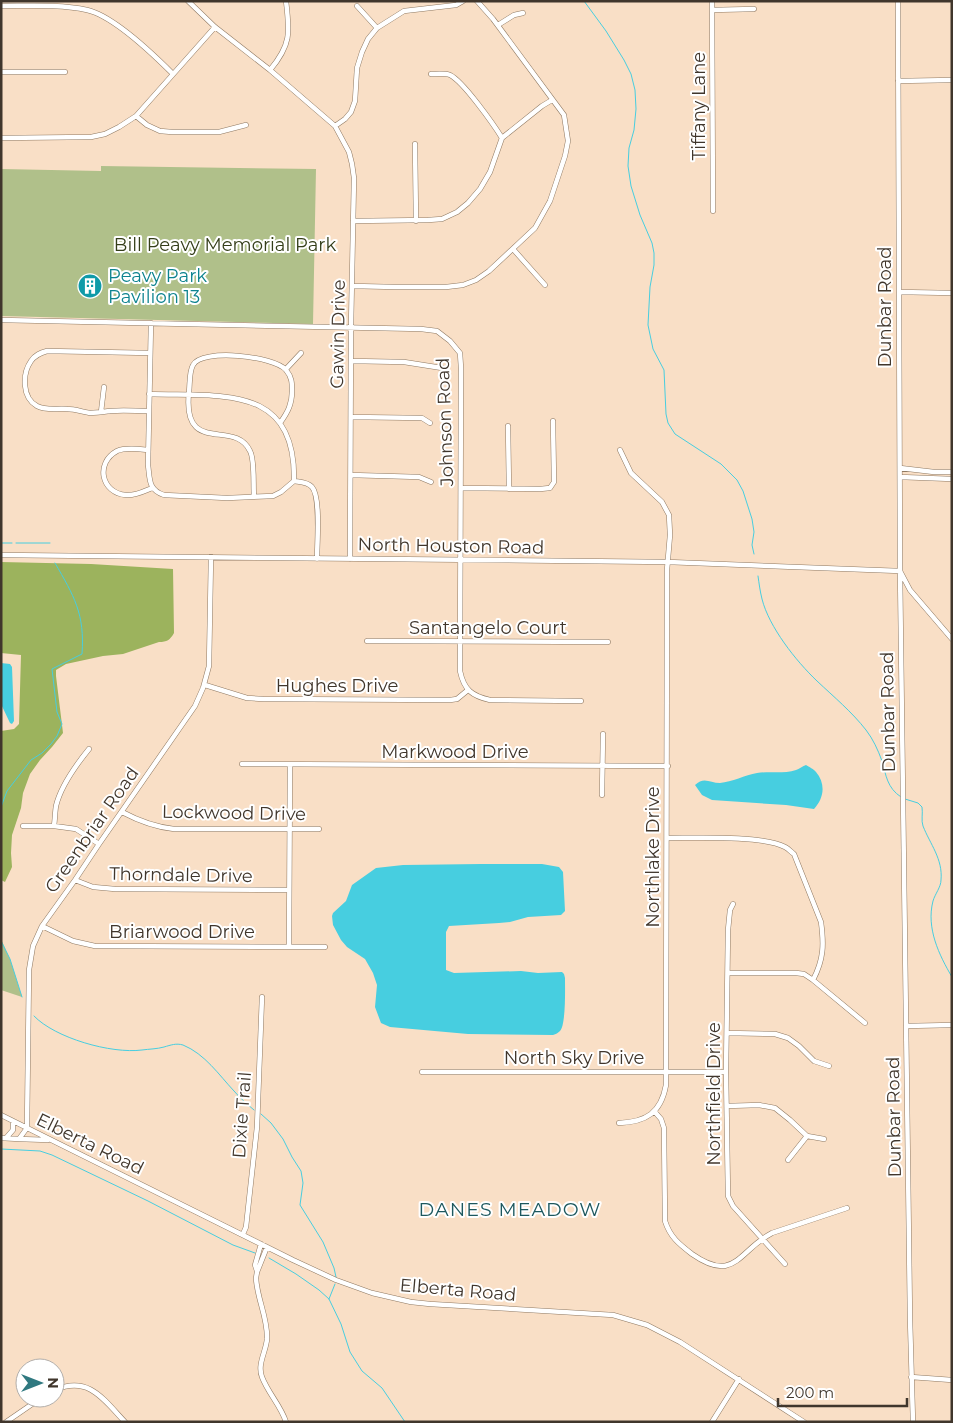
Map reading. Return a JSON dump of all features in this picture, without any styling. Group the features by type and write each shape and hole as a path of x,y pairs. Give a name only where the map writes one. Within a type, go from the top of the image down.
{"street":[{"name":"Gawin Drive","path":"188,1 215,27 270,70 335,126 352,164 354,178 350,559"},
{"path":"270,70 280,58 287,45 286,1"},
{"path":"335,126 351,112 355,101 357,68 365,45 377,28 404,11 456,5 463,1"},
{"path":"353,286 446,287 463,285 476,280 489,271 535,228 550,202 568,141 564,115 498,25 477,1"},
{"name":"Tiffany Lane","path":"712,1 713,211"},
{"name":"Dunbar Road","path":"898,1 900,571 911,1377 914,1422"},
{"path":"1,6 56,6 86,10 102,15 157,58 173,74"},
{"path":"356,6 377,28"},
{"path":"712,10 754,9"},
{"path":"498,25 514,15 523,13"},
{"path":"1,138 91,137 105,134 120,127 136,116 215,27"},
{"path":"1,72 65,72"},
{"path":"431,74 448,74 457,79 494,125 502,138"},
{"path":"898,81 952,80"},
{"path":"353,221 442,219 457,212 480,189 490,172 502,138 552,100"},
{"path":"136,116 147,125 160,131 219,132 246,125"},
{"path":"415,144 416,221"},
{"path":"513,249 545,285"},
{"path":"899,292 952,293"},
{"name":"Johnson Road","path":"1,320 421,329 437,332 450,340 460,353 461,368 460,671 468,690"},
{"path":"151,322 148,466 152,488 164,495 226,498 273,496 282,492 294,482 306,483 312,487 316,495 317,559"},
{"path":"149,411 92,413 67,409 51,410 36,406 25,391 26,369 31,359 47,351 150,353"},
{"path":"286,369 301,353"},
{"path":"254,497 250,451 243,442 232,436 206,433 197,427 190,418 188,405 192,366 196,361 212,356 238,356 256,357 275,362 286,369 292,380 292,402 280,422"},
{"path":"352,361 404,362 442,368"},
{"path":"101,412 104,387"},
{"path":"149,394 224,396 249,400 263,407 280,422 291,447 294,482"},
{"path":"351,417 422,418 430,423"},
{"path":"461,488 550,488 554,482 553,421"},
{"path":"508,426 509,489"},
{"path":"148,450 130,449 116,452 106,463 104,474 107,486 116,493 134,495 152,488"},
{"name":"Northlake Drive","path":"620,450 631,473 662,502 669,515 667,1071 662,1102 654,1110"},
{"path":"900,468 952,472"},
{"path":"351,475 420,477 431,482"},
{"path":"900,477 952,479"},
{"name":"North Houston Road","path":"1,555 668,562 900,571"},
{"name":"Greenbriar Road","path":"27,1128 29,970 33,946 42,926 195,706 208,676 210,660 211,558"},
{"path":"900,571 910,590 952,639"},
{"name":"Santangelo Court","path":"367,641 608,642"},
{"name":"Hughes Drive","path":"204,685 247,698 263,699 450,700 457,699 468,690"},
{"path":"468,690 471,694 490,700 580,701"},
{"path":"602,795 603,734"},
{"path":"54,826 56,807 61,792 89,748"},
{"name":"Markwood Drive","path":"242,764 668,766"},
{"path":"289,947 288,829 290,765"},
{"name":"Lockwood Drive","path":"122,812 158,827 174,829 319,829"},
{"path":"23,826 54,826 76,829 98,844"},
{"path":"667,838 759,841 779,844 794,854 822,932 822,960 813,980"},
{"name":"Thorndale Drive","path":"75,880 93,887 115,889 289,890"},
{"name":"Northfield Drive","path":"733,904 730,910 728,930 726,1072 728,1196 733,1206 785,1264"},
{"name":"Briarwood Drive","path":"42,926 72,941 95,946 325,947"},
{"path":"728,973 804,974 865,1023"},
{"name":"Dixie Trail","path":"243,1234 246,1227 257,1127 262,998"},
{"path":"906,1026 952,1025"},
{"path":"727,1033 774,1034 788,1038 814,1061 828,1066"},
{"name":"North Sky Drive","path":"422,1072 726,1072"},
{"path":"727,1106 759,1105 774,1108 807,1136 824,1139"},
{"path":"619,1123 640,1120 654,1110 661,1118 664,1128 665,1221 668,1230 677,1244 710,1265 718,1267 728,1265 737,1261 763,1238 780,1230 847,1208"},
{"name":"Elberta Road","path":"1,1115 267,1247 354,1287 411,1302 613,1315 627,1318 672,1337 804,1422"},
{"path":"4,1138 13,1130 13,1121"},
{"path":"19,1139 27,1128"},
{"path":"788,1160 807,1136"},
{"path":"4,1138 49,1140"},
{"path":"257,1272 255,1265 261,1244"},
{"path":"267,1247 257,1272 256,1285 267,1329 261,1362 261,1376 286,1422"},
{"path":"911,1377 952,1380"},
{"path":"712,1422 739,1379"},
{"path":"65,1387 85,1386 101,1396 125,1422"},
{"path":"6,1422 26,1408"},
{"path":"791,1422 795,1416"}],"green space":[{"name":"Bill Peavy Memorial Park","path":"101,166 316,169 313,324 1,316 1,169 101,171"},
{"path":"1,562 91,564 173,569 174,633 166,641 123,654 66,664 56,670 63,733 30,774 12,835 12,867 5,882 1,880 1,731 14,729 19,724 21,655 1,653"},
{"path":"1,939 10,959 22,997 1,990"}],"water":[{"path":"1,663 10,664 12,667 14,721 12,724 1,704"},
{"path":"806,765 816,772 822,786 822,796 814,809 786,805 712,800 702,795 695,785 704,780 720,783 757,773 797,770"},
{"path":"542,864 559,867 563,872 565,911 561,915 528,917 510,922 449,926 446,932 446,970 454,973 562,972 565,978 565,1006 560,1031 553,1035 468,1034 390,1027 381,1023 375,1007 377,985 373,973 365,959 347,947 341,940 333,925 333,913 346,901 352,885 376,868 403,865"}],"waterway":[{"path":"584,1 624,60 631,74 635,90 636,109 634,130 629,148 628,166 631,186 654,253 648,325 653,349 664,370 668,423 675,434 721,464 737,480 743,491 752,519 754,554"},
{"path":"1,543 12,543"},
{"path":"16,543 50,543"},
{"path":"1,807 7,791 31,760 51,744 62,724 57,712 52,669 82,654 80,616 73,596 55,563"},
{"path":"758,576 761,596 766,610 784,643 817,681 866,730 879,753 890,785 901,797"},
{"path":"905,799 918,803 922,807 923,826 940,865 941,883 933,901 931,921 938,950 952,977"},
{"path":"1,941 10,959 22,997"},
{"path":"34,1016 55,1031 84,1043 100,1047 129,1051 156,1049 176,1044 183,1045 205,1059 254,1110"},
{"path":"261,1114 271,1123 283,1139 301,1171 303,1183 300,1205 323,1242 336,1277"},
{"path":"1,1149 40,1151 52,1155 148,1201 233,1245 255,1253"},
{"path":"269,1258 296,1274 329,1299 341,1324 350,1352 362,1371 382,1388 405,1422"},
{"path":"329,1299 335,1284"}],"place":[{"name":"Peavy Park Pavilion 13","path":"90,286"}],"district":[{"name":"DANES MEADOW","path":"510,1209"}]}
